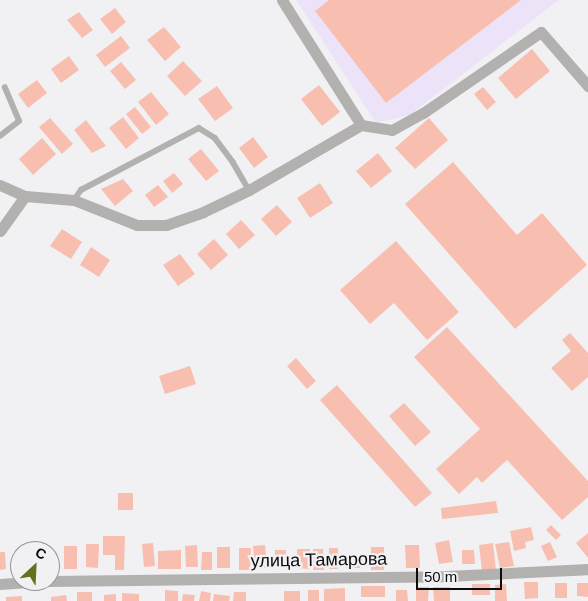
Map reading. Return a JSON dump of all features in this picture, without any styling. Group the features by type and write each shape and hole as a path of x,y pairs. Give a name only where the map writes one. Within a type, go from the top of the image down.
{"street":[{"path":"282,0 361,125"},
{"path":"0,185 25,196 74,200 137,225 166,225 203,212 249,190 361,125 392,130 423,113 541,32 588,86"},
{"path":"0,231 25,196"},
{"name":"улица Тамарова","path":"60,581 448,576 588,568"}],"lane":[{"path":"0,136 19,121 5,88"},
{"path":"74,200 81,190 199,128 215,138 233,162 249,190"}],"shaded area":[{"path":"296,0 559,0 410,115 376,123"}],"building":[{"path":"329,0 521,0 386,103 315,11"},
{"path":"115,8 126,22 112,34 100,19"},
{"path":"79,12 93,30 82,38 67,20"},
{"path":"164,27 181,47 165,61 147,40"},
{"path":"121,36 130,48 105,67 96,55"},
{"path":"532,49 550,71 516,99 498,78"},
{"path":"69,56 79,70 61,83 51,69"},
{"path":"183,61 202,81 185,96 167,76"},
{"path":"121,62 136,80 125,89 110,71"},
{"path":"37,80 47,93 28,108 18,94"},
{"path":"319,85 340,112 322,126 301,99"},
{"path":"217,86 233,108 215,121 198,99"},
{"path":"483,87 496,102 487,110 474,94"},
{"path":"151,92 169,114 156,125 138,102"},
{"path":"135,107 151,127 142,134 126,114"},
{"path":"123,117 139,138 126,149 109,128"},
{"path":"50,118 73,144 62,154 39,127"},
{"path":"429,118 448,140 415,169 395,148"},
{"path":"86,120 106,146 92,153 74,130"},
{"path":"253,137 268,157 254,168 239,148"},
{"path":"42,138 56,154 33,175 19,159"},
{"path":"201,149 219,171 206,181 188,159"},
{"path":"378,153 392,171 371,188 356,171"},
{"path":"453,162 517,235 542,213 587,265 515,329 405,204"},
{"path":"174,173 183,184 172,193 163,181"},
{"path":"123,179 133,191 115,206 101,189"},
{"path":"320,183 333,203 310,218 297,198"},
{"path":"158,185 168,197 154,207 145,195"},
{"path":"277,205 292,222 276,236 261,219"},
{"path":"241,220 255,235 239,249 226,234"},
{"path":"62,229 82,242 71,259 50,246"},
{"path":"214,239 228,255 211,270 197,254"},
{"path":"396,241 459,312 427,340 394,303 370,324 340,290"},
{"path":"91,247 110,260 99,277 80,265"},
{"path":"180,254 195,274 178,286 163,265"},
{"path":"447,327 588,481 588,497 562,520 507,460 482,483 477,477 459,494 436,469 480,429 414,357"},
{"path":"570,333 588,353 588,377 572,391 551,368 571,351 562,340"},
{"path":"296,358 316,381 307,389 287,366"},
{"path":"190,366 196,384 165,394 159,376"},
{"path":"337,385 432,493 415,507 320,400"},
{"path":"404,403 431,432 415,446 389,416"},
{"path":"118,493 133,493 133,510 118,510"},
{"path":"496,501 498,513 442,519 441,508"},
{"path":"551,525 561,535 556,540 546,530"},
{"path":"531,527 534,540 525,542 526,548 514,551 510,531"},
{"path":"588,533 588,558 576,543"},
{"path":"103,536 125,536 124,570 115,570 115,555 103,555"},
{"path":"449,540 453,562 439,564 435,543"},
{"path":"509,542 514,566 500,568 495,544"},
{"path":"550,542 557,557 548,561 541,546"},
{"path":"153,543 155,566 144,567 142,544"},
{"path":"493,543 496,570 482,571 479,545"},
{"path":"86,544 99,544 98,568 86,567"},
{"path":"197,545 198,567 186,567 185,546"},
{"path":"265,545 267,568 255,569 253,546"},
{"path":"405,545 419,545 420,568 406,568"},
{"path":"64,546 77,546 77,569 64,569"},
{"path":"217,547 230,547 230,568 217,568"},
{"path":"371,547 384,547 384,570 371,570"},
{"path":"239,548 251,548 250,570 239,570"},
{"path":"329,548 338,548 338,569 329,569"},
{"path":"297,549 310,549 309,569 297,568"},
{"path":"313,549 323,549 324,570 313,570"},
{"path":"181,550 181,569 158,569 158,551"},
{"path":"275,550 286,550 286,568 275,568"},
{"path":"462,550 474,550 475,564 462,564"},
{"path":"0,552 5,552 6,569 0,570"},
{"path":"202,552 212,552 212,570 201,570"},
{"path":"360,556 360,568 346,568 346,557"},
{"path":"524,582 538,582 538,598 525,599"},
{"path":"555,583 567,583 567,598 555,598"},
{"path":"577,583 588,583 588,597 577,596"},
{"path":"472,584 490,584 490,595 472,595"},
{"path":"506,584 507,601 495,601 495,585"},
{"path":"361,586 385,586 385,597 361,597"},
{"path":"416,587 429,587 428,601 416,601"},
{"path":"433,587 450,587 450,601 434,601"},
{"path":"345,588 345,601 324,601 324,589"},
{"path":"165,590 178,591 178,601 165,601"},
{"path":"308,590 319,590 319,601 308,601"},
{"path":"396,590 407,590 408,601 396,601"},
{"path":"201,591 211,593 210,601 199,601"},
{"path":"284,591 300,591 300,601 284,601"},
{"path":"77,592 92,592 92,601 77,601"},
{"path":"234,592 246,592 246,601 233,601"},
{"path":"122,593 139,594 139,601 122,601"},
{"path":"116,594 116,601 104,601 104,595"},
{"path":"183,594 195,595 194,601 182,601"},
{"path":"214,594 230,596 229,601 213,601"},
{"path":"66,595 67,601 51,601 51,597"},
{"path":"22,596 22,601 6,601 6,597"}]}
